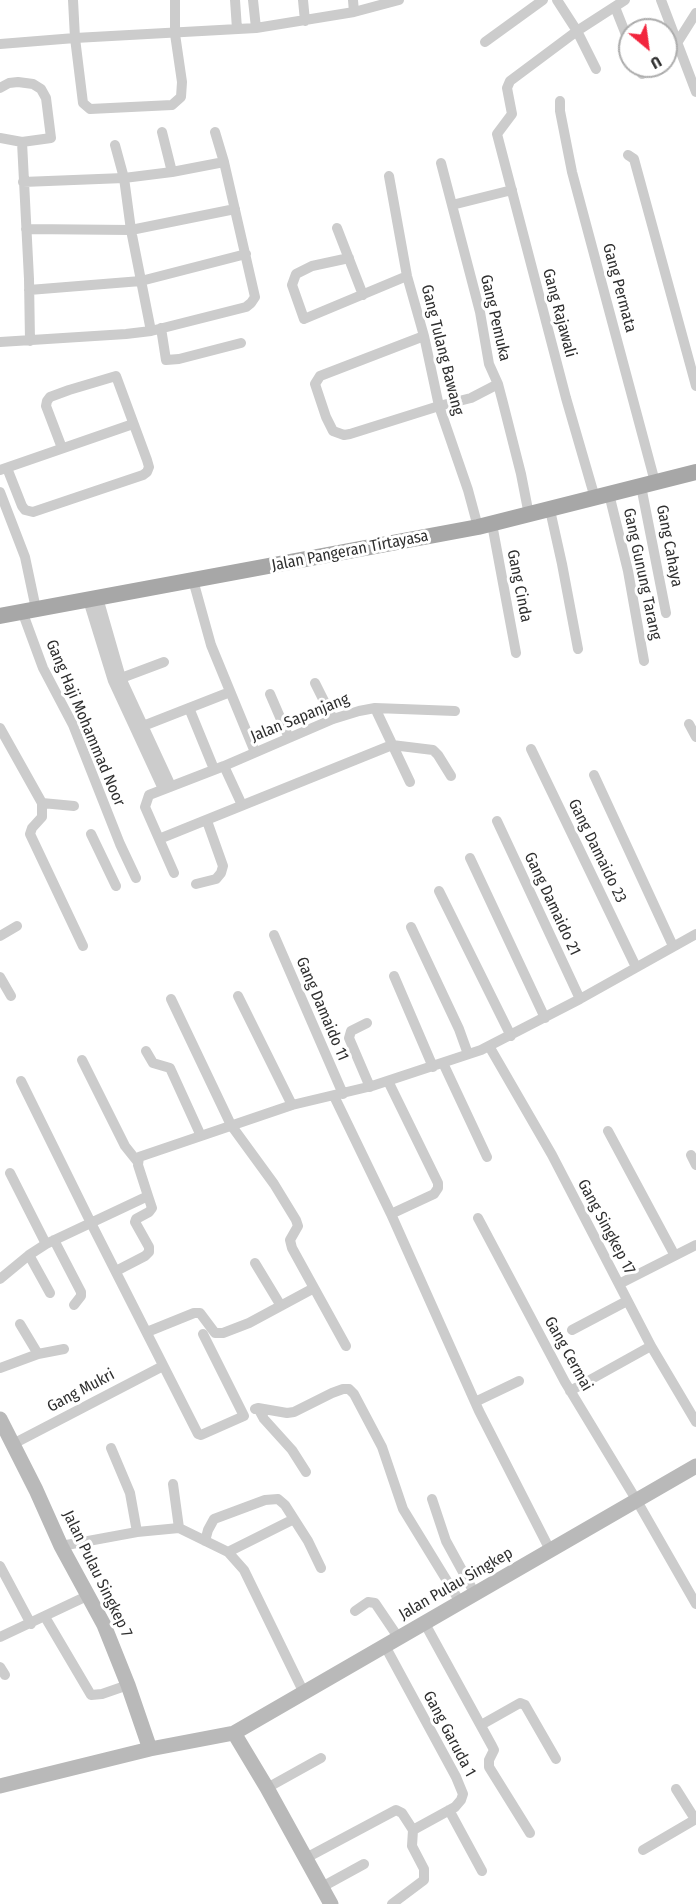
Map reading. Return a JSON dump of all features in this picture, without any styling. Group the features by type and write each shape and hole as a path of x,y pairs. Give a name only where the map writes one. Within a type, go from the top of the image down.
{"main road":[{"name":"Jalan Pangeran Tirtayasa","path":"0,616 485,526 696,472"}],"street":[{"path":"73,0 83,103 90,109 172,105 181,98 182,82 174,33 175,0"},
{"path":"235,0 237,29"},
{"path":"253,0 256,28"},
{"path":"303,0 305,21"},
{"path":"353,0 354,12"},
{"path":"0,44 256,28 354,12 399,0"},
{"path":"485,42 543,0"},
{"path":"556,0 577,31 596,69"},
{"path":"577,31 626,0"},
{"path":"661,0 668,18"},
{"path":"615,8 619,18"},
{"path":"678,41 696,13"},
{"name":"Gang Rajawali","path":"577,31 510,81 507,88 512,114 497,134 566,398 602,496"},
{"path":"678,46 696,92"},
{"path":"0,87 9,82 33,84 41,89 46,98 51,138 22,142 0,138"},
{"name":"Gang Permata","path":"560,101 572,172 648,484"},
{"path":"162,132 172,172"},
{"path":"0,342 156,329 246,307 251,303 255,297 246,254 215,132"},
{"path":"22,142 30,341"},
{"path":"115,145 124,178 141,281 166,360 179,359 242,343"},
{"path":"628,155 634,159 696,387"},
{"path":"23,182 124,178 224,162"},
{"name":"Gang Pemuka","path":"441,163 480,312 489,364 498,384 529,515"},
{"name":"Gang Tulang Bawang","path":"389,176 407,276 424,336 439,405 485,526"},
{"path":"452,205 512,190"},
{"path":"26,229 131,230 235,209"},
{"path":"337,228 363,294"},
{"path":"29,290 141,281 246,254"},
{"path":"349,258 312,266 296,274 292,285 304,319 407,276"},
{"path":"424,336 320,376 315,384 333,430 344,435 439,405 471,398 498,384"},
{"path":"62,448 46,406 50,398 116,376 149,467 147,472 33,512 25,510 3,469 133,424"},
{"name":"Gang Cahaya","path":"648,484 666,613"},
{"name":"Gang Haji Mohammad Noor","path":"0,492 25,557 29,610 43,668 73,725 120,844 136,878"},
{"name":"Gang Gunung Tarang","path":"602,496 628,571 644,661"},
{"path":"550,510 578,649"},
{"name":"Gang Cinda","path":"485,526 516,653"},
{"path":"193,580 211,645 255,752"},
{"path":"93,599 117,680 167,787 149,795 145,807 174,873"},
{"path":"117,680 164,662"},
{"path":"315,683 333,719"},
{"path":"140,728 230,692"},
{"path":"270,694 289,738"},
{"path":"189,708 219,767 242,805"},
{"path":"375,708 410,782"},
{"name":"Jalan Sapanjang","path":"167,787 333,719 375,708 455,711"},
{"path":"689,724 696,736"},
{"path":"0,728 42,803 42,817 32,828 30,834 83,946"},
{"path":"159,839 392,745 433,750 452,776"},
{"name":"Gang Damaido 23","path":"531,749 636,967"},
{"path":"594,775 673,946"},
{"path":"42,803 74,806"},
{"path":"196,884 216,879 223,866 207,821"},
{"name":"Gang Damaido 21","path":"497,821 580,999"},
{"path":"91,834 116,886"},
{"path":"101,853 120,844"},
{"path":"471,858 545,1018"},
{"path":"440,891 511,1036"},
{"path":"0,936 17,927"},
{"path":"411,927 459,1029 468,1054"},
{"path":"128,1156 139,1157 291,1105 370,1087 489,1046 545,1018 696,934"},
{"name":"Gang Damaido 11","path":"274,935 338,1095 475,1402 550,1550"},
{"path":"0,976 11,996"},
{"path":"394,976 487,1157"},
{"path":"238,996 291,1105"},
{"path":"171,999 231,1125 274,1184 296,1220 298,1227 290,1243 346,1346"},
{"path":"367,1023 351,1031 349,1038 370,1087"},
{"name":"Gang Singkep 17","path":"489,1046 552,1155 651,1346 696,1422"},
{"path":"146,1051 153,1063 170,1068 201,1136"},
{"path":"82,1060 152,1208 135,1222 149,1247 149,1252 116,1271"},
{"path":"21,1081 198,1434 203,1434 258,1408 294,1412 332,1393 349,1389 354,1394 382,1447 403,1509 460,1602"},
{"path":"388,1081 438,1183 434,1194 391,1214"},
{"path":"608,1131 674,1254"},
{"path":"690,1155 696,1166"},
{"path":"10,1173 81,1292 81,1296 74,1305"},
{"path":"0,1279 29,1255 50,1242 148,1196"},
{"name":"Gang Cermai","path":"478,1218 570,1391 696,1604"},
{"path":"619,1284 674,1254 696,1245"},
{"path":"29,1255 50,1293"},
{"path":"255,1263 281,1306"},
{"path":"147,1332 194,1312 200,1313 215,1334 223,1333 249,1323 314,1288"},
{"path":"572,1330 627,1301"},
{"path":"20,1324 38,1353"},
{"path":"203,1334 244,1416"},
{"path":"570,1391 651,1346"},
{"path":"0,1368 38,1353 63,1349"},
{"name":"Gang Mukri","path":"13,1444 163,1366"},
{"path":"475,1402 519,1381"},
{"path":"258,1408 264,1419 292,1450 306,1472"},
{"name":"Jalan Pulau Singkep 7","path":"0,1419 61,1546 104,1625 150,1749"},
{"path":"111,1448 130,1492 137,1532"},
{"name":"Jalan Pulau Singkep","path":"0,1786 150,1749 234,1733 696,1466"},
{"path":"173,1484 179,1528"},
{"path":"206,1541 208,1530 214,1519 265,1500 278,1498 282,1500 308,1541 321,1568"},
{"path":"432,1499 446,1541 475,1594"},
{"path":"228,1552 294,1519"},
{"path":"61,1546 137,1532 179,1528 228,1552 244,1570 304,1693"},
{"path":"0,1566 31,1624"},
{"path":"0,1636 31,1624 87,1596"},
{"path":"355,1611 368,1602 375,1603 398,1637"},
{"path":"45,1617 92,1695 128,1685"},
{"path":"424,1623 494,1750 489,1760 489,1767 530,1833"},
{"path":"0,1644 20,1628"},
{"name":"Gang Garuda 1","path":"385,1646 462,1788 461,1800 448,1810"},
{"path":"481,1725 520,1703 525,1705 556,1759"},
{"path":"234,1733 331,1904"},
{"path":"267,1788 321,1758"},
{"path":"643,1850 696,1819 676,1790"},
{"path":"306,1858 396,1810 402,1813 413,1830 412,1846 424,1869 424,1880 392,1904"},
{"path":"413,1830 448,1810 482,1871"},
{"path":"322,1887 364,1864"}]}
